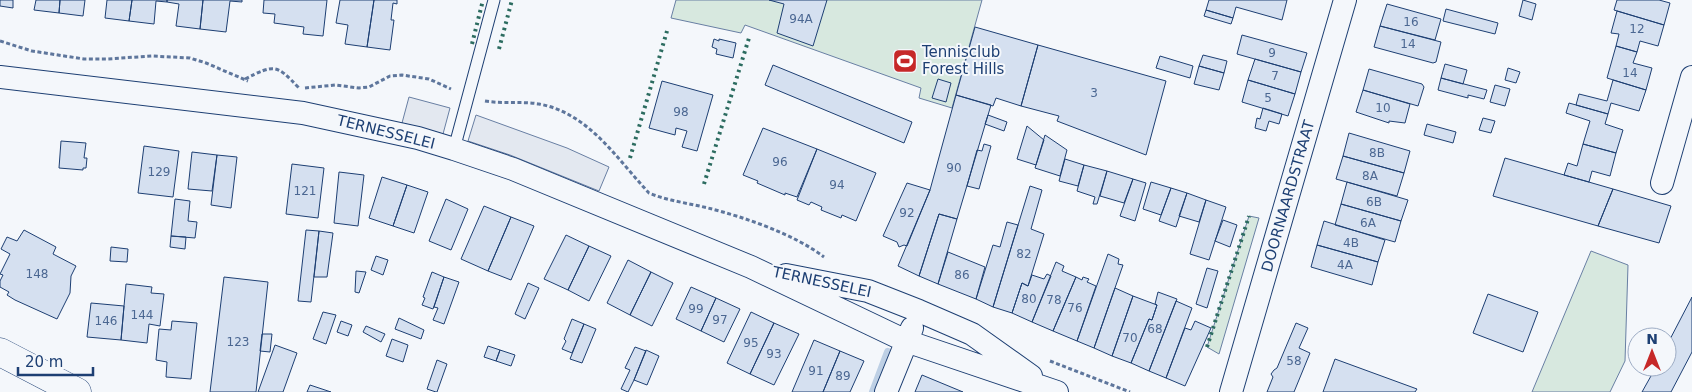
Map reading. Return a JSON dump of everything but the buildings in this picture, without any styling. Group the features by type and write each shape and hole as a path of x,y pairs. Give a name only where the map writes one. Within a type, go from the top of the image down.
{"street":[{"name":"DOORNAARDSTRAAT","path":"1231,392 1345,0"},
{"name":"TERNESSELEI","path":"0,77 303,113 409,136 454,149 513,169 751,267 906,341 1054,391"},
{"path":"1662,183 1692,77"},
{"name":"TERNESSELEI","path":"751,267 868,291 919,311 972,334 1054,391"},
{"path":"886,392 919,311"},
{"path":"0,352 77,392"}],"lane":[{"path":"454,149 494,0"}],"path":[{"path":"245,80 265,69 278,69 299,88"}],"shaded area":[{"name":"Tennisclub Forest Hills","path":"676,0 982,0 952,108 919,98 921,88 745,25 741,33 671,18"},
{"path":"409,97 450,108 443,134 402,123"},
{"path":"476,115 567,148 609,167 599,191 510,155 468,141"},
{"path":"1249,216 1259,218 1219,354 1207,347"},
{"path":"1591,251 1628,265 1625,361 1610,392 1532,392"}],"waterway":[{"path":"873,392 888,352"}],"hedge":[{"path":"472,44 483,0"},
{"path":"499,49 512,0"},
{"path":"630,158 667,31"},
{"path":"704,184 749,38"},
{"path":"1207,347 1249,216"}],"place":[{"name":"Tennisclub Forest Hills","path":"905,61"}]}
